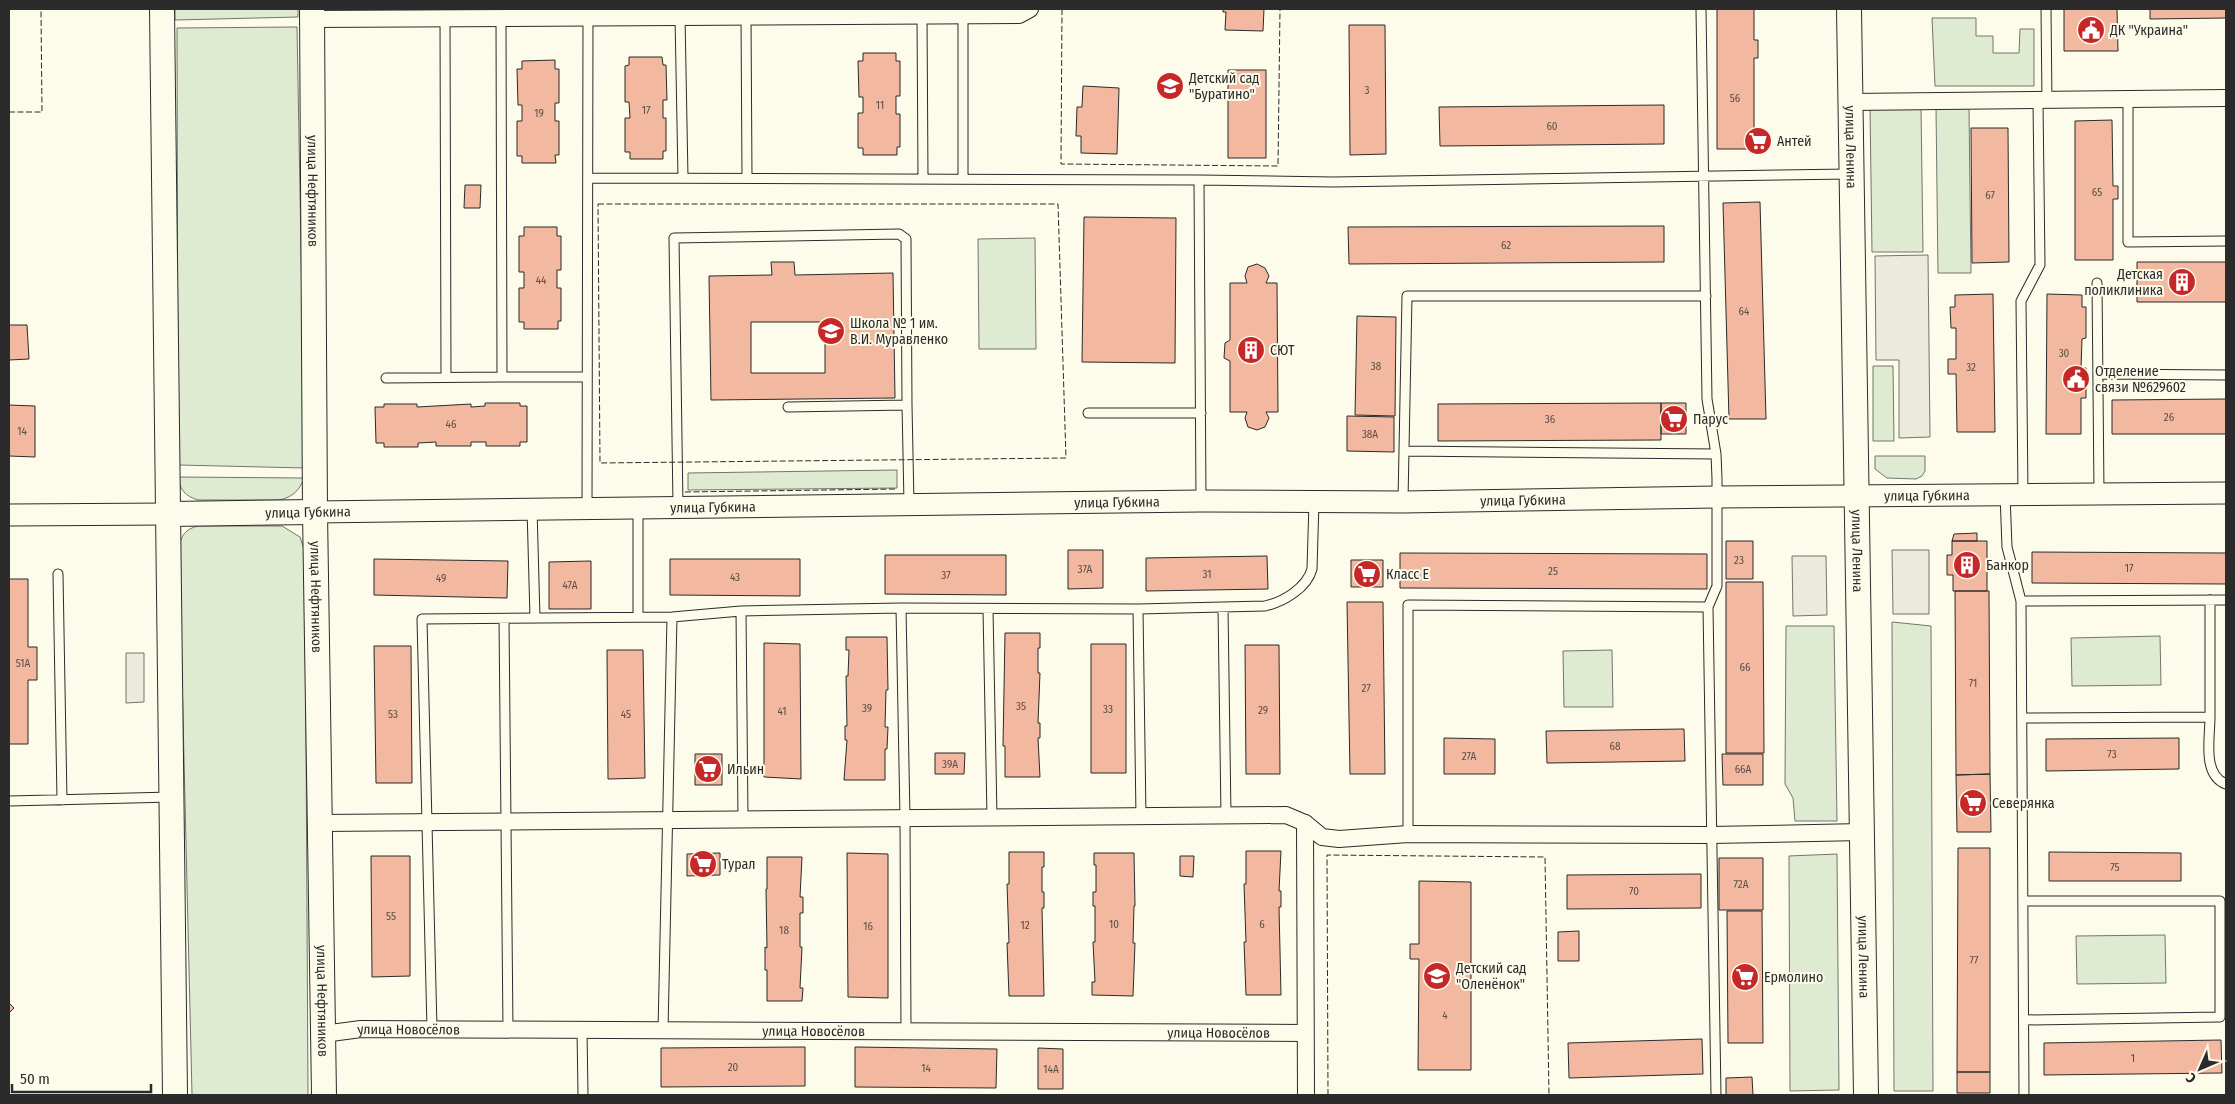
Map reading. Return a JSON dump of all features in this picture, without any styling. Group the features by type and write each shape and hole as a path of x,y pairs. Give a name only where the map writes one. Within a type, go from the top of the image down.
{"main road":[{"path":"162,9 175,1095"},
{"name":"улица Ленина","path":"1849,9 1866,1095"},
{"name":"улица Нефтяников","path":"312,14 315,512 324,1095"},
{"name":"улица Губкина","path":"168,514 315,512"}],"street":[{"path":"312,14 501,19 588,17 634,13 680,16 1019,14 1030,9"},
{"path":"1850,102 2043,102 2226,98"},
{"name":"улица Губкина","path":"315,512 678,506 1201,501 1403,502 1717,497 2226,493"},
{"name":"улица Губкина","path":"9,515 168,514"},
{"path":"320,823 1286,816 1305,823 1322,837 1339,839 1408,834 1711,835 1862,832"},
{"path":"1305,823 1306,1095"},
{"name":"улица Новосёлов","path":"323,1034 360,1029 1305,1033"}],"lane":[{"path":"1701,9 1707,399 1716,454 1717,497 1718,586 1708,607 1716,1095"},
{"path":"2024,1095 2021,601 2006,547 2014,494 2021,302 2040,265 2046,9"},
{"path":"922,14 923,179"},
{"path":"963,14 963,179"},
{"path":"680,16 684,178"},
{"path":"746,16 747,178"},
{"path":"587,507 588,17"},
{"path":"445,19 446,378"},
{"path":"501,19 502,377"},
{"path":"2128,100 2128,242 2226,241"},
{"path":"588,178 1333,182 1851,174"},
{"path":"1199,180 1201,501"},
{"path":"678,506 674,238 899,234 906,239 909,505"},
{"path":"2097,283 2099,494"},
{"path":"1403,502 1407,296 1706,296"},
{"path":"2099,374 2226,375"},
{"path":"386,378 587,377"},
{"path":"788,407 907,405"},
{"path":"1088,413 1201,413"},
{"path":"1404,451 1716,454"},
{"path":"432,1030 422,619 672,617 741,611 901,608 1138,609 1264,606 1279,603 1306,581 1312,569 1314,502"},
{"path":"638,507 638,617"},
{"path":"532,508 535,618"},
{"path":"58,574 62,800"},
{"path":"2210,600 2210,766 2220,782 2226,784"},
{"path":"2021,601 2226,600"},
{"path":"1408,834 1408,605 1708,607"},
{"path":"1223,607 1226,816"},
{"path":"901,608 905,818 906,1032"},
{"path":"988,609 992,818"},
{"path":"1138,609 1142,816"},
{"path":"741,611 743,819"},
{"path":"663,1031 672,617"},
{"path":"504,619 508,1030"},
{"path":"2022,718 2210,717"},
{"path":"9,801 172,798"},
{"path":"2023,901 2220,901 2220,1017 2024,1020"},
{"path":"582,1030 583,1095"}],"green space":[{"path":"175,9 298,9 298,17 175,20"},
{"path":"1932,18 1976,18 1976,36 1993,36 1993,53 2019,53 2020,29 2034,29 2034,86 1935,86"},
{"path":"297,27 305,468 178,465 177,28"},
{"path":"1921,107 1923,252 1872,252 1870,108"},
{"path":"1936,108 1969,108 1971,273 1938,273"},
{"path":"1035,238 1036,349 979,349 978,239"},
{"path":"1873,366 1893,366 1894,441 1873,441"},
{"path":"1875,456 1925,456 1925,471 1922,476 1916,479 1887,478 1875,469"},
{"path":"897,470 897,488 688,490 688,473"},
{"path":"178,477 304,478 295,493 279,500 198,500 184,492"},
{"path":"198,526 282,526 300,537 305,552 308,1095 192,1095 179,548 184,534"},
{"path":"1892,622 1931,626 1933,1091 1894,1091"},
{"path":"1786,626 1834,626 1837,821 1795,821 1793,798 1785,784"},
{"path":"2160,636 2161,685 2072,686 2071,638"},
{"path":"1612,650 1613,707 1564,707 1563,651"},
{"path":"1837,854 1839,1090 1790,1091 1789,856"},
{"path":"2165,935 2166,983 2077,984 2076,936"}],"shaded area":[{"path":"1928,255 1930,437 1899,438 1899,360 1876,360 1875,256"},
{"path":"1892,550 1929,550 1929,614 1893,614"},
{"path":"1792,556 1826,556 1827,615 1793,616"},
{"path":"126,653 144,653 144,702 126,703"}],"building":[{"path":"1223,9 1264,9 1263,31 1225,30 1226,12 1223,12"},
{"path":"1717,9 1754,9 1754,40 1758,40 1758,58 1754,58 1754,138 1763,138 1763,146 1754,146 1754,149 1717,149"},
{"name":"ДК \"Украина\"","path":"2064,9 2117,9 2118,51 2064,51"},
{"name":"ДК \"Украина\"","path":"2150,9 2226,9 2226,18 2150,19"},
{"path":"1349,25 1385,25 1386,154 1350,155"},
{"path":"863,53 896,53 896,61 900,61 900,96 896,96 896,114 900,114 900,147 897,147 897,155 863,155 863,148 858,148 858,113 863,113 863,97 859,97 858,61 863,61"},
{"path":"629,57 662,57 663,65 666,65 667,100 663,100 663,118 666,118 666,151 663,151 663,159 630,159 630,152 625,152 625,118 630,118 629,102 625,102 625,66 629,65"},
{"path":"555,60 555,69 559,69 559,103 555,103 555,121 559,121 559,155 555,155 556,163 522,163 522,156 517,156 517,121 522,121 522,105 518,105 517,69 522,69 522,61"},
{"path":"1228,70 1266,70 1266,158 1228,158"},
{"path":"1083,86 1119,88 1117,154 1081,153 1081,136 1076,136 1077,107 1082,107"},
{"path":"1664,105 1664,144 1440,146 1439,107"},
{"path":"2112,120 2113,186 2118,186 2118,199 2113,199 2113,260 2075,260 2075,121"},
{"path":"1971,128 2008,128 2009,262 1972,263"},
{"path":"465,185 481,185 480,208 464,208"},
{"path":"1760,202 1766,419 1729,419 1723,203"},
{"path":"1084,217 1176,218 1175,363 1082,362"},
{"path":"1664,226 1664,262 1349,264 1348,227"},
{"path":"524,227 557,227 557,236 561,236 561,270 557,270 557,288 561,288 561,321 558,321 558,329 524,329 524,322 519,322 519,288 524,288 524,272 519,272 519,236 524,236"},
{"path":"771,262 794,262 795,275 893,273 895,398 711,400 709,276 772,275","holes":["751,322 825,322 825,373 751,373"]},
{"name":"Детская поликлиника","path":"2137,262 2226,262 2226,302 2137,302"},
{"name":"СЮТ","path":"1257,264 1265,268 1269,276 1266,283 1277,283 1278,412 1266,412 1269,418 1265,427 1257,430 1248,427 1245,418 1247,412 1230,412 1230,361 1224,358 1225,343 1230,340 1230,283 1247,283 1245,276 1248,267"},
{"path":"1993,294 1995,432 1957,432 1956,374 1948,374 1948,359 1956,359 1956,328 1951,328 1950,307 1955,307 1955,295"},
{"path":"2047,294 2082,295 2082,307 2086,307 2086,338 2082,339 2081,368 2086,368 2086,398 2081,398 2081,434 2046,434"},
{"path":"1357,316 1396,317 1395,416 1355,415"},
{"path":"9,325 27,325 29,359 9,360"},
{"path":"2226,399 2226,434 2112,434 2112,400"},
{"path":"485,403 520,403 520,406 527,406 527,442 520,442 520,446 486,446 486,442 471,442 471,446 436,446 436,442 418,443 418,447 384,447 384,443 376,443 375,407 384,407 384,404 417,404 417,407 471,404 471,407 485,406"},
{"path":"1661,403 1661,440 1438,441 1438,404"},
{"name":"Парус","path":"1661,403 1686,403 1686,434 1661,434"},
{"path":"9,405 35,406 35,457 9,456"},
{"path":"1347,416 1394,417 1394,452 1347,451"},
{"path":"1977,533 1977,541 1952,541 1954,534"},
{"path":"1726,541 1753,541 1753,579 1726,579"},
{"name":"Банкор","path":"1952,541 1987,541 1987,591 1953,591 1953,575 1947,575 1947,555 1952,555"},
{"path":"1068,550 1103,550 1103,588 1068,589"},
{"path":"2032,552 2226,553 2226,584 2032,583"},
{"path":"1400,553 1707,554 1707,589 1400,588"},
{"path":"885,555 1006,555 1006,595 885,594"},
{"path":"1267,556 1268,589 1146,591 1146,558"},
{"path":"374,559 508,561 507,598 374,595"},
{"path":"670,559 800,559 800,596 670,595"},
{"name":"Класс Е","path":"1351,560 1383,560 1383,587 1351,587"},
{"path":"591,561 591,609 549,609 549,562"},
{"path":"9,579 28,579 28,647 37,647 37,680 28,680 28,744 9,744"},
{"path":"1726,582 1763,582 1764,753 1726,753"},
{"path":"1955,591 1989,591 1990,774 1956,775"},
{"path":"1347,602 1383,602 1385,774 1350,774"},
{"path":"1005,633 1040,633 1040,648 1038,648 1038,673 1040,673 1038,723 1040,723 1040,738 1038,738 1040,777 1005,777 1005,746 1003,746"},
{"path":"846,637 887,637 888,690 886,690 885,727 888,727 887,749 885,749 885,780 844,780 847,740 845,740 845,726 847,726 846,676 848,676 849,650 846,650"},
{"path":"764,643 800,644 801,779 764,777"},
{"path":"1091,644 1126,644 1126,773 1091,773"},
{"path":"1245,645 1279,645 1280,774 1246,774"},
{"path":"374,646 411,646 412,783 376,783"},
{"path":"607,650 643,650 645,778 608,779"},
{"path":"1684,729 1685,761 1547,763 1546,731"},
{"path":"1444,738 1495,739 1495,774 1444,774"},
{"path":"2179,738 2179,769 2046,771 2046,739"},
{"path":"935,753 965,753 964,774 935,774"},
{"name":"Ильин","path":"695,754 722,754 722,785 695,785"},
{"path":"1722,754 1763,754 1763,785 1723,785"},
{"name":"Северянка","path":"1990,774 1991,832 1957,832 1956,775"},
{"path":"1958,848 1990,848 1990,1072 1957,1072"},
{"path":"1246,851 1281,851 1279,891 1281,891 1281,907 1279,907 1281,995 1246,995 1244,884 1246,884"},
{"path":"1009,852 1044,852 1042,892 1044,892 1044,908 1042,908 1044,996 1009,996 1007,884 1009,884"},
{"path":"2049,852 2181,853 2181,881 2049,881"},
{"name":"Турал","path":"720,853 720,875 687,876 687,854"},
{"path":"847,853 888,854 888,998 848,997"},
{"path":"1094,853 1134,853 1135,906 1133,943 1135,943 1133,996 1092,995 1092,982 1095,982 1093,942 1095,942 1095,906 1093,906 1093,892 1096,892 1096,865 1094,865"},
{"path":"371,856 410,856 410,976 372,977"},
{"path":"1180,856 1194,856 1193,877 1180,876"},
{"path":"767,857 802,857 800,897 803,897 803,913 800,913 800,947 802,947 800,988 803,988 802,1001 767,1001 765,947 767,948"},
{"path":"1719,858 1763,858 1763,910 1719,910"},
{"path":"1701,874 1701,908 1567,909 1567,875"},
{"path":"1419,881 1471,882 1471,1070 1418,1070 1419,959 1410,959 1410,944 1419,944"},
{"name":"Ермолино","path":"1727,911 1762,911 1763,1043 1728,1043"},
{"path":"1579,931 1579,961 1558,961 1558,932"},
{"path":"9,1003 14,1008 9,1013"},
{"path":"1702,1039 1703,1074 1569,1078 1568,1043"},
{"path":"2221,1040 2222,1073 2044,1075 2044,1043"},
{"path":"805,1047 805,1086 661,1087 661,1048"},
{"path":"855,1047 997,1049 996,1088 855,1087"},
{"path":"1038,1048 1063,1049 1063,1089 1038,1089"},
{"path":"1957,1072 1990,1072 1990,1093 1957,1093"},
{"path":"1752,1077 1753,1095 1726,1095 1726,1078"}],"fence":[{"path":"9,112 42,112 41,9"},
{"path":"1062,9 1061,164 1278,166 1280,9"},
{"path":"598,204 1058,204 1066,458 600,463 598,204"},
{"path":"685,492 897,489"},
{"path":"1328,1095 1327,855 1545,857 1549,1095"}],"place":[{"name":"ДК \"Украина\"","path":"2091,30"},
{"name":"Детский сад \"Буратино\"","path":"1170,86"},
{"name":"Антей","path":"1758,141"},
{"name":"Детская поликлиника","path":"2182,282"},
{"name":"Школа № 1 им. В.И. Муравленко","path":"831,331"},
{"name":"СЮТ","path":"1251,350"},
{"name":"Отделение связи №629602","path":"2076,379"},
{"name":"Парус","path":"1674,419"},
{"name":"Банкор","path":"1967,565"},
{"name":"Класс Е","path":"1367,574"},
{"name":"Ильин","path":"708,769"},
{"name":"Северянка","path":"1973,803"},
{"name":"Турал","path":"703,864"},
{"name":"Детский сад \"Оленёнок\"","path":"1437,976"},
{"name":"Ермолино","path":"1745,977"}]}
